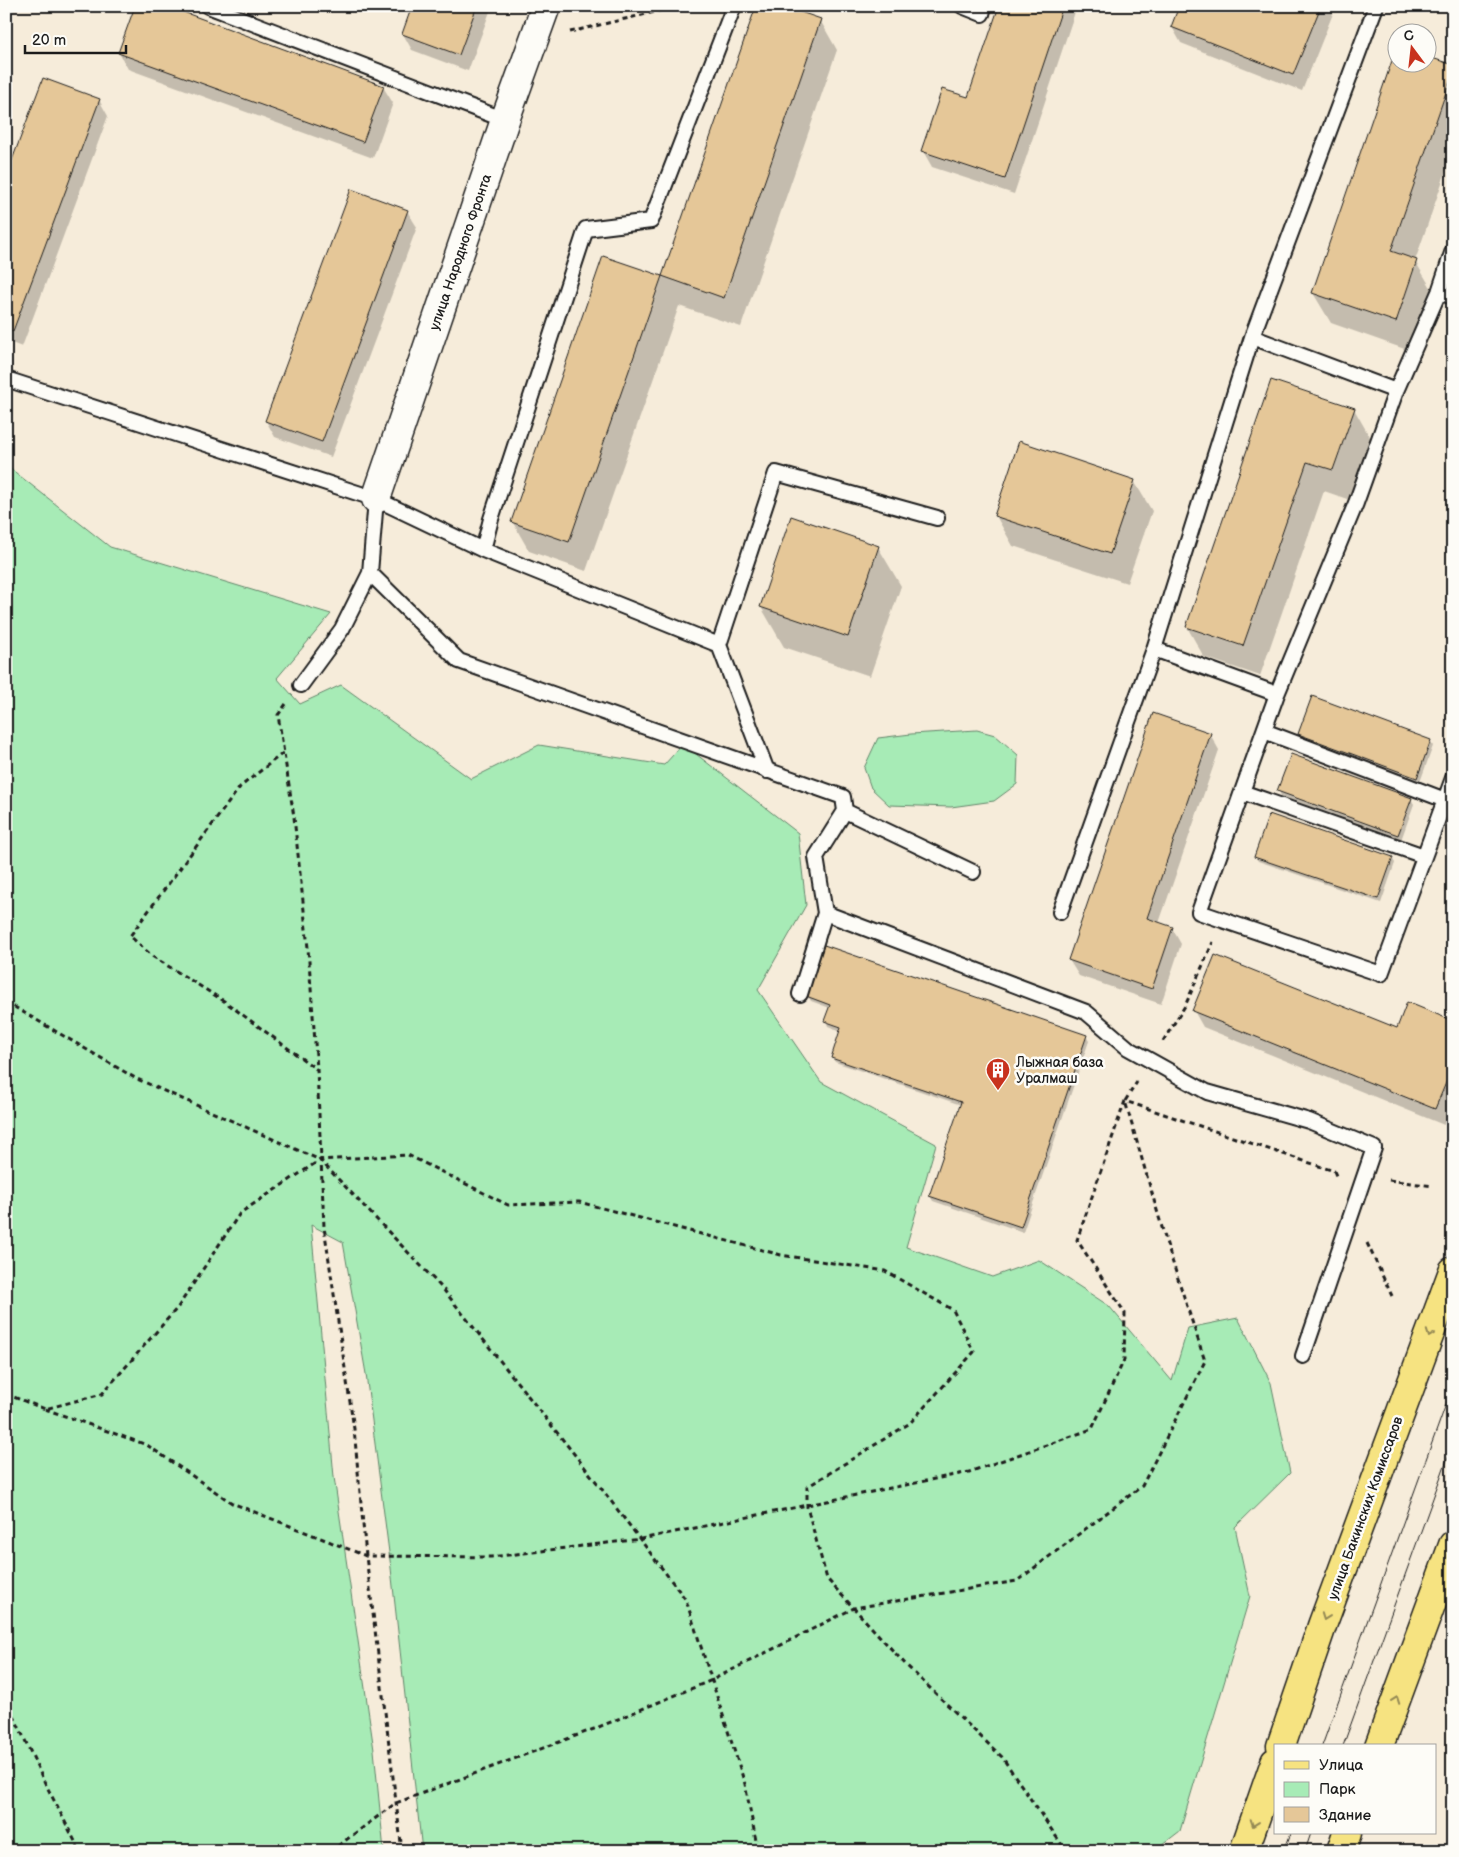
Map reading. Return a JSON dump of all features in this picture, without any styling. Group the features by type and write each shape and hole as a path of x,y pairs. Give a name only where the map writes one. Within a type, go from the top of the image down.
{"main road":[{"name":"улица Бакинских Комиссаров","path":"1282,1744 1323,1623 1453,1271"},
{"path":"1380,1744 1453,1545"},
{"path":"1244,1851 1274,1765"},
{"path":"1341,1851 1347,1834"}],"street":[{"name":"улица Народного Фронта","path":"376,499 505,120 546,6"}],"lane":[{"path":"208,6 505,120"},
{"path":"483,550 494,509 586,229 651,221 734,6"},
{"path":"962,6 982,14 984,6"},
{"path":"1060,912 1154,649 1252,337 1376,6"},
{"path":"1453,250 1439,292 1396,391 1356,503 1278,694 1199,912 1381,974 1453,778"},
{"path":"1439,292 1453,297"},
{"path":"1252,337 1396,391"},
{"path":"6,378 376,499 483,550 719,645"},
{"path":"767,771 719,645 776,473 937,518"},
{"path":"301,685 342,629 370,573 376,499"},
{"path":"370,573 459,661 843,797 845,811 816,856 825,913 800,994"},
{"path":"1154,649 1278,694"},
{"path":"1264,731 1445,800"},
{"path":"1242,792 1424,856"},
{"path":"845,811 973,872"},
{"path":"825,913 1086,1012 1128,1048 1207,1092 1309,1121 1374,1148 1303,1356"}],"path":[{"path":"533,41 680,6"},
{"path":"301,685 278,715 294,817 308,948 317,1069 324,1227 354,1429 366,1556 402,1851"},
{"path":"284,752 240,787 130,936 152,956 224,1001 317,1069"},
{"path":"6,1394 147,1445 232,1503 366,1556 491,1557 641,1539 969,1472 1092,1429 1124,1360 1125,1313 1077,1240 1124,1101 1185,1006 1222,919"},
{"path":"6,1002 135,1078 320,1160 443,1289 641,1539 686,1600 746,1784 758,1851"},
{"path":"1124,1101 1334,1171 1392,1296"},
{"path":"331,1851 396,1803 594,1729 712,1680 854,1608 1017,1581 1142,1486 1206,1360 1168,1248 1124,1101"},
{"path":"45,1409 102,1394 178,1307 240,1213 320,1160 408,1154 508,1205 579,1202 782,1255 885,1271 954,1310 974,1352 910,1423 807,1487 807,1506 827,1579 907,1666 1002,1757 1066,1851"},
{"path":"6,1699 43,1779 80,1851"}],"green space":[{"path":"6,465 110,547 331,614 277,678 300,704 341,685 471,779 539,745 664,765 683,744 798,833 806,905 758,990 821,1082 936,1144 906,1247 992,1277 1039,1260 1109,1306 1172,1381 1188,1328 1238,1318 1271,1383 1290,1473 1235,1527 1250,1596 1180,1831 1154,1851 422,1851 391,1568 366,1374 343,1242 311,1225 334,1477 374,1750 384,1851 6,1851"},
{"path":"977,730 995,735 1018,755 1017,784 994,801 951,807 889,805 871,788 864,768 878,738"}],"building":[{"path":"135,6 167,6 384,86 363,142 118,53"},
{"path":"412,6 477,6 459,55 402,34"},
{"path":"756,6 783,6 821,19 724,298 662,276"},
{"path":"999,6 1063,6 1005,179 921,151 942,89 968,97"},
{"path":"1179,6 1321,6 1293,75 1171,27"},
{"path":"1436,59 1453,65 1453,72 1391,251 1417,260 1396,322 1312,293 1388,72 1436,72"},
{"path":"43,78 100,99 13,331 6,329 6,176"},
{"path":"351,189 408,210 322,442 265,421"},
{"path":"603,256 662,276 569,542 511,522"},
{"path":"1271,380 1355,408 1333,470 1307,462 1243,646 1186,627"},
{"path":"1019,441 1135,480 1110,554 994,516"},
{"path":"791,516 879,546 848,637 760,607"},
{"path":"1312,696 1431,740 1417,778 1298,734"},
{"path":"1153,713 1211,733 1147,918 1173,927 1152,989 1068,960"},
{"path":"1291,754 1412,798 1398,835 1277,791"},
{"path":"1269,814 1393,857 1378,899 1254,857"},
{"path":"1453,891 1453,907 1447,905"},
{"name":"Лыжная база Уралмаш","path":"824,945 1087,1035 1021,1227 929,1196 961,1102 831,1058 841,1027 824,1021 830,1005 806,996"},
{"path":"1215,955 1397,1028 1407,1002 1453,1021 1453,1066 1435,1109 1192,1011"}],"tram line":[{"path":"1323,1744 1453,1385"},
{"path":"1344,1744 1453,1443"},
{"path":"1284,1851 1291,1834"},
{"path":"1305,1851 1311,1834"}],"place":[{"name":"Лыжная база Уралмаш","path":"998,1091"}]}
